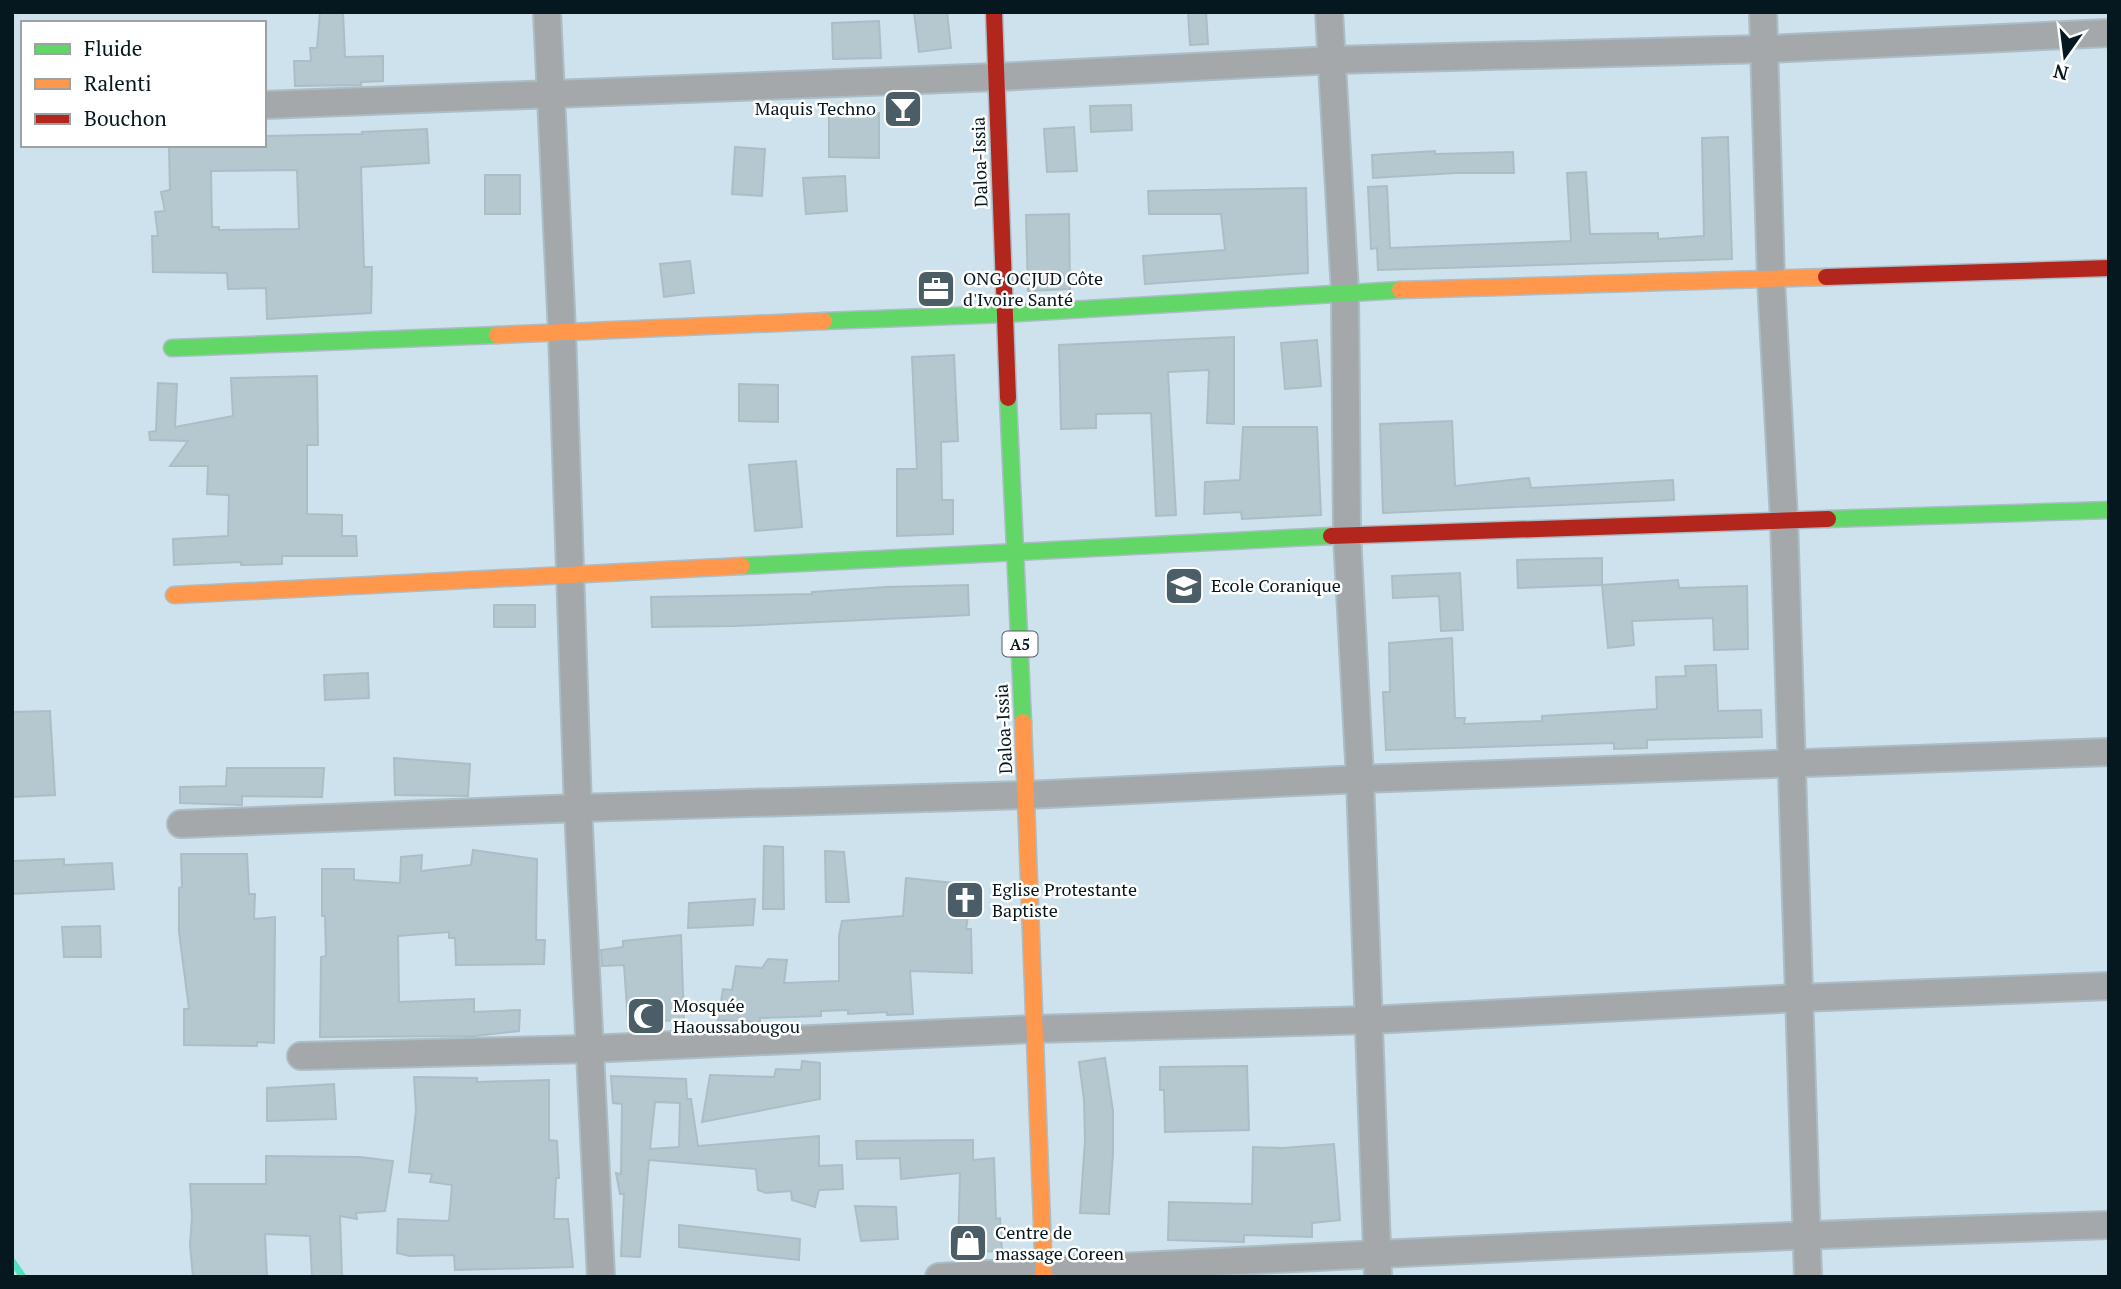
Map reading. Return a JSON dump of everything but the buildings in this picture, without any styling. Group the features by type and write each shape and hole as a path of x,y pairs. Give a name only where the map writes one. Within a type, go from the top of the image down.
{"street":[{"path":"547,12 562,332 588,1049 601,1277"},
{"name":"Daloa-Issia","path":"994,12 1044,1274"},
{"path":"1329,12 1345,292 1347,535 1360,779 1378,1264"},
{"path":"1763,12 1771,280 1784,520 1808,1277"},
{"path":"266,105 997,77 1333,60 1765,49 2109,33"},
{"path":"172,348 1004,314 1345,292 2109,268"},
{"path":"174,595 1347,535 2109,510"},
{"path":"181,824 578,807 1027,795 1360,779 2109,752"},
{"path":"301,1056 588,1049 1034,1029 1370,1020 1799,998 2109,986"},
{"path":"939,1277 1378,1264 1806,1234 2109,1225"}],"waterway":[{"path":"12,1261 23,1277"}],"traffic: fast":[{"path":"824,321 1004,314 1400,290"},
{"path":"172,348 497,335"},
{"path":"1008,398 1023,722"},
{"path":"1828,519 2109,510"},
{"path":"742,566 1331,536"}],"traffic: slow":[{"path":"1400,290 1826,277"},
{"path":"497,335 824,321"},
{"path":"174,595 742,566"},
{"path":"1023,722 1044,1277"}],"traffic: jam":[{"path":"994,12 1008,398"},
{"path":"1826,277 2109,268"},
{"path":"1331,536 1828,519"}],"place":[{"name":"Maquis Techno","path":"903,109"},
{"name":"ONG OCJUD Côte d'Ivoire Santé","path":"936,289"},
{"name":"Ecole Coranique","path":"1184,586"},
{"name":"Eglise Protestante Baptiste","path":"965,900"},
{"name":"Mosquée Haoussabougou","path":"646,1016"},
{"name":"Centre de massage Coreen","path":"968,1243"}]}
